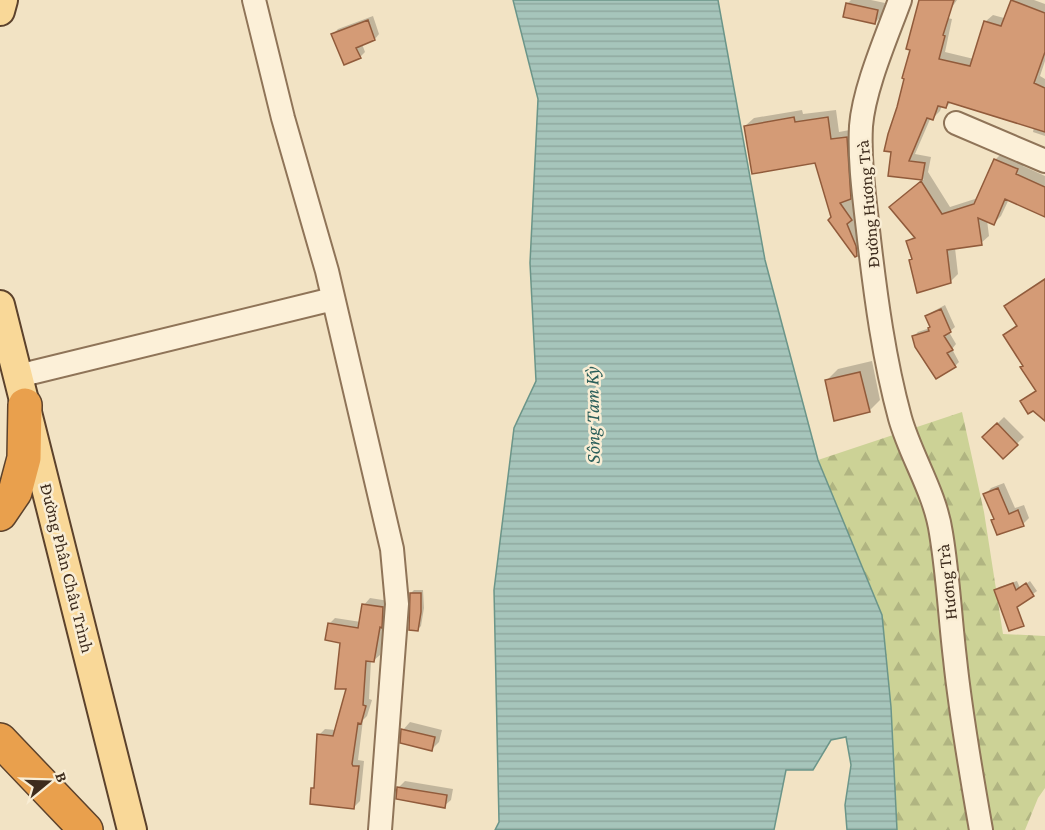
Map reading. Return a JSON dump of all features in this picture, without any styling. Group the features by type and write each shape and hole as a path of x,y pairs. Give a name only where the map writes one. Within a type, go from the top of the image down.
{"highway":[{"path":"0,514 15,492 24,458 21,390"},
{"path":"0,740 86,830"}],"main road":[{"path":"0,11 3,0"},
{"name":"Đường Phân Châu Trình","path":"0,305 132,830"}],"street":[{"path":"254,0 327,271 392,549 397,603 380,830"},
{"name":"Đường Hương Trà","path":"883,341 866,216 861,158 861,125 877,63 900,0"},
{"path":"956,123 1045,161"},
{"path":"21,390 333,299"},
{"name":"Hương Trà","path":"883,341 904,432 933,501 942,534 958,685 981,830"}],"green space":[{"path":"962,412 984,512 1003,634 1045,636 1045,788 1038,798 1025,830 897,830 891,707 882,615 818,460"}],"water":[{"name":"Sông Tam Kỳ","path":"513,0 718,0 765,260 818,460 882,615 891,707 897,830 847,830 845,805 851,765 846,737 831,740 813,770 786,770 774,830 495,830 499,822 494,590 514,428 536,381 530,263 538,99"}],"building":[{"path":"919,0 954,0 943,35 945,36 939,59 970,66 984,21 1001,26 1011,0 1045,13 1045,52 1034,83 1045,88 1045,132 948,102 946,108 938,106 933,120 927,118 909,161 925,163 922,180 888,176 891,152 884,151 904,79 902,78 910,50 906,49"},
{"path":"846,3 878,10 875,24 843,17"},
{"path":"368,20 375,40 356,48 361,58 344,65 331,34"},
{"path":"794,117 795,122 828,117 831,139 847,137 851,199 840,203 852,220 847,224 856,246 857,256 855,257 828,220 831,217 815,163 752,174 744,126"},
{"path":"994,159 1018,169 1016,174 1045,187 1045,217 1005,199 994,225 978,218 982,245 947,250 951,283 917,293 909,260 912,259 906,241 915,238 889,207 921,181 942,214 974,204"},
{"path":"1045,279 1045,421 1033,411 1028,414 1020,401 1036,391 1003,335 1017,326 1004,306"},
{"path":"941,309 951,332 944,336 953,350 947,353 956,367 936,379 915,347 912,336 929,331 930,327 925,316"},
{"path":"860,372 870,412 834,421 825,380"},
{"path":"997,423 1018,445 1003,459 982,437"},
{"path":"998,488 1009,514 1018,510 1024,526 997,535 991,520 994,519 983,494"},
{"path":"1013,583 1016,590 1026,583 1034,596 1017,607 1024,626 1009,631 994,590"},
{"path":"410,593 421,593 418,631 409,630"},
{"path":"362,604 383,607 382,628 380,627 374,662 366,661 363,705 366,706 361,724 358,723 352,764 359,766 354,809 310,804 311,788 314,788 317,734 333,736 346,689 335,689 340,643 325,640 328,623 358,628"},
{"path":"401,729 435,737 432,751 400,743"},
{"path":"397,787 447,795 445,808 396,799"}]}
